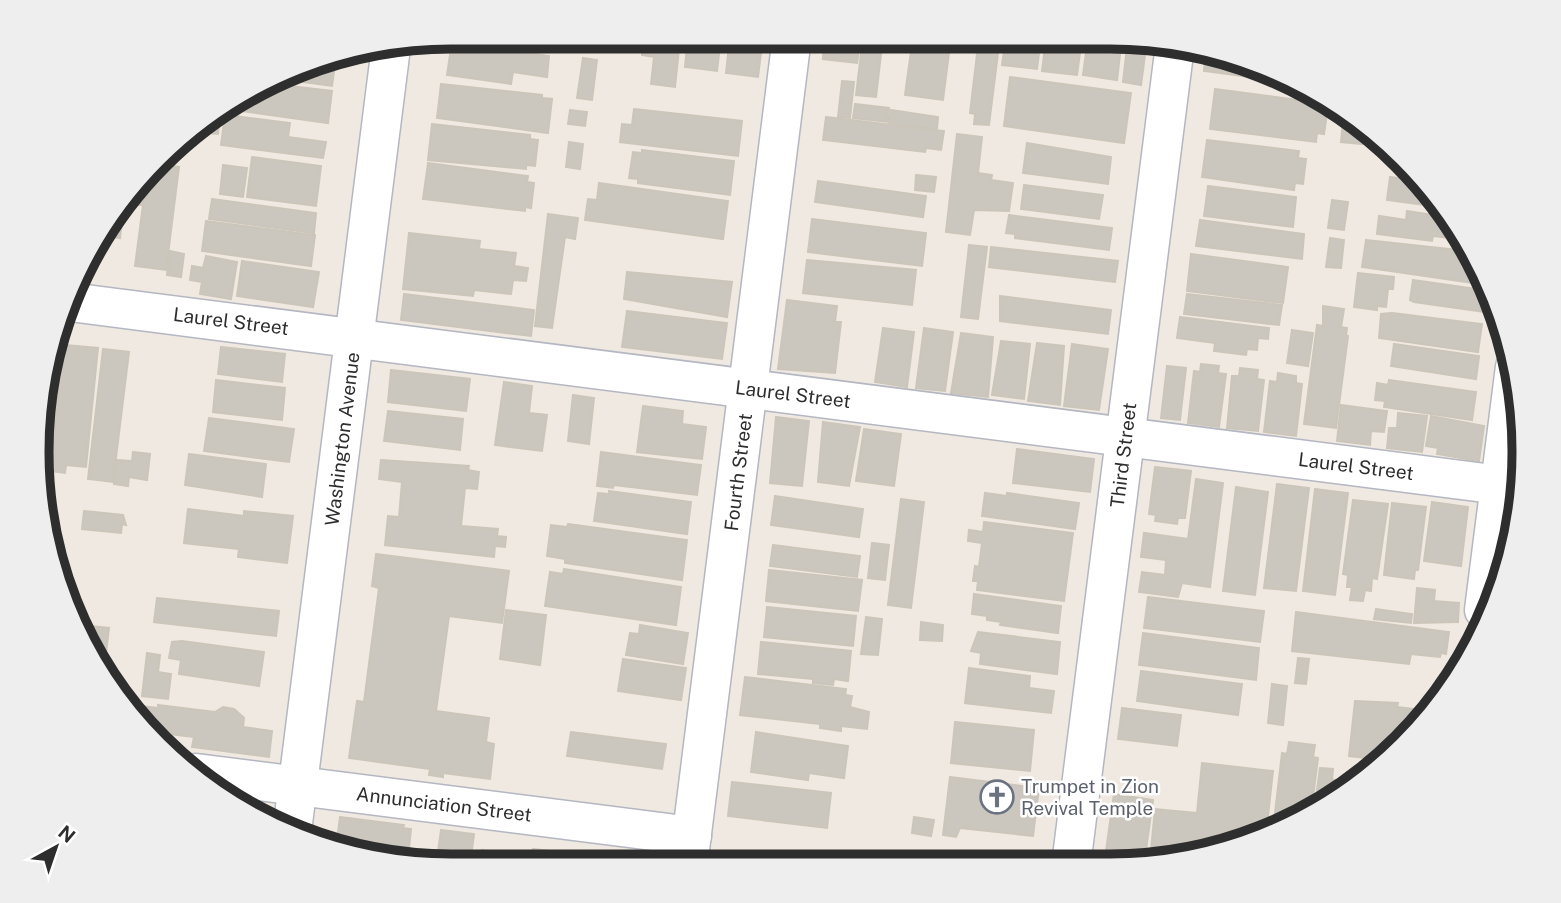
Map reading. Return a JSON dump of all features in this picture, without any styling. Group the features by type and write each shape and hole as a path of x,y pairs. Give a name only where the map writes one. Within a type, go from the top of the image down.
{"street":[{"name":"Fourth Street","path":"690,851 790,49"},
{"name":"Washington Avenue","path":"293,821 390,54"},
{"name":"Third Street","path":"1072,854 1174,54"},
{"name":"Laurel Street","path":"78,303 1508,486"},
{"path":"1488,588 1508,486 1511,431"},
{"name":"Annunciation Street","path":"212,775 298,786 690,851"}],"building":[{"path":"451,49 500,49 549,56 547,77 513,72 511,84 447,75"},
{"path":"642,49 679,49 675,87 651,84 654,57 642,55"},
{"path":"687,49 720,49 717,71 685,67"},
{"path":"729,49 762,49 758,77 726,73"},
{"path":"823,49 859,49 857,63 823,59"},
{"path":"862,49 882,49 876,97 856,95"},
{"path":"911,49 949,49 943,100 905,95"},
{"path":"978,49 998,49 989,125 974,124 975,114 970,113"},
{"path":"1004,49 1040,49 1037,69 1002,65"},
{"path":"1045,49 1081,49 1077,75 1042,71"},
{"path":"1087,49 1121,49 1117,80 1083,75"},
{"path":"1127,50 1146,51 1141,85 1123,82"},
{"path":"583,58 597,60 592,100 577,98"},
{"path":"1205,61 1260,78 1204,71"},
{"path":"335,66 332,86 295,81"},
{"path":"1010,77 1131,93 1124,143 1004,126"},
{"path":"842,81 854,82 850,118 838,117"},
{"path":"441,84 542,95 542,98 552,99 548,133 437,118"},
{"path":"285,86 332,91 328,123 238,110"},
{"path":"1215,89 1308,101 1320,109 1320,112 1327,113 1324,134 1317,133 1316,142 1210,129"},
{"path":"855,104 889,108 888,122 853,118"},
{"path":"634,109 742,121 738,156 620,142 622,124 632,125"},
{"path":"570,110 587,112 585,126 568,124"},
{"path":"891,110 938,117 937,129 889,123"},
{"path":"230,116 290,123 288,137 326,142 323,158 221,145 224,119"},
{"path":"826,117 944,131 941,150 926,148 925,152 823,140"},
{"path":"219,123 218,134 205,133"},
{"path":"432,124 530,135 530,139 538,140 535,166 526,165 526,169 428,160"},
{"path":"1343,124 1370,145 1341,142"},
{"path":"957,134 982,137 978,173 992,175 991,180 1013,183 1009,211 974,210 970,235 946,232"},
{"path":"1207,140 1299,151 1298,158 1306,159 1303,184 1295,183 1294,190 1202,177"},
{"path":"569,142 583,144 580,169 566,167"},
{"path":"1027,143 1111,157 1108,184 1023,173"},
{"path":"642,150 734,161 730,195 638,183 638,179 629,178 633,152 642,153"},
{"path":"252,157 321,166 316,206 247,197"},
{"path":"428,163 528,176 527,182 534,183 531,208 525,207 525,211 423,199"},
{"path":"223,165 247,168 243,197 220,194"},
{"path":"168,166 179,167 166,270 135,266 143,205 138,205 139,198"},
{"path":"916,175 936,177 934,192 915,190"},
{"path":"1390,177 1405,179 1428,205 1387,200"},
{"path":"818,181 926,196 923,217 815,202"},
{"path":"599,183 728,201 723,239 585,220 588,199 597,200"},
{"path":"1024,185 1103,195 1099,219 1021,209"},
{"path":"1208,186 1296,197 1293,227 1204,216"},
{"path":"212,199 316,213 314,233 209,219"},
{"path":"1332,200 1348,202 1344,230 1328,228"},
{"path":"1407,211 1435,215 1450,238 1433,236 1432,241 1377,234 1379,216 1406,220"},
{"path":"548,214 578,218 575,239 565,237 552,328 535,326"},
{"path":"1009,215 1112,228 1109,250 1015,238 1015,234 1006,233"},
{"path":"812,219 926,233 922,266 808,252"},
{"path":"1200,220 1304,234 1302,259 1196,246"},
{"path":"122,221 120,238 111,237"},
{"path":"206,221 315,235 311,266 202,251"},
{"path":"409,233 480,241 479,249 516,253 514,266 528,268 526,281 513,280 511,294 474,290 473,296 403,289"},
{"path":"1330,238 1344,240 1341,268 1326,267"},
{"path":"1366,240 1458,250 1475,283 1362,267"},
{"path":"969,245 987,247 978,319 961,317"},
{"path":"991,247 1118,261 1115,282 989,267"},
{"path":"170,251 184,254 181,277 167,275"},
{"path":"1191,254 1288,267 1283,303 1187,291"},
{"path":"206,256 237,262 231,299 200,294 202,282 190,280 192,266 203,268"},
{"path":"807,260 916,270 912,305 803,293"},
{"path":"242,261 319,272 313,307 237,296"},
{"path":"627,272 732,282 727,317 624,299"},
{"path":"1358,273 1394,277 1393,289 1388,289 1386,307 1377,306 1377,310 1354,307"},
{"path":"1413,280 1477,289 1487,312 1414,302 1410,300"},
{"path":"404,294 534,310 531,336 401,320"},
{"path":"1187,294 1282,305 1279,325 1184,314"},
{"path":"1000,296 1111,310 1108,334 1000,321"},
{"path":"787,300 837,306 835,322 841,322 835,373 778,369"},
{"path":"1323,306 1344,309 1341,327 1347,328 1348,336 1336,428 1304,424 1317,325 1323,326"},
{"path":"627,311 727,323 722,359 622,347"},
{"path":"1381,314 1482,324 1478,352 1379,338"},
{"path":"1180,317 1269,328 1268,339 1258,338 1257,350 1247,349 1246,355 1214,351 1215,343 1177,338"},
{"path":"883,328 914,332 907,387 875,382"},
{"path":"924,328 953,332 945,391 916,388"},
{"path":"1292,330 1313,333 1308,366 1287,363"},
{"path":"961,333 993,337 988,397 951,393"},
{"path":"1001,341 1030,344 1024,399 992,395"},
{"path":"1037,343 1064,346 1060,405 1028,401"},
{"path":"1072,344 1108,349 1099,410 1064,406"},
{"path":"1394,344 1479,356 1476,379 1391,366"},
{"path":"65,345 98,348 86,467 66,465 65,473 50,471 62,352"},
{"path":"221,347 285,354 282,382 218,374"},
{"path":"103,349 129,352 113,482 88,479"},
{"path":"1201,364 1219,366 1218,373 1226,374 1219,427 1188,423 1194,371 1200,372"},
{"path":"1167,366 1186,368 1180,420 1161,418"},
{"path":"1240,368 1258,370 1257,379 1264,380 1258,431 1227,428 1232,376 1239,376"},
{"path":"391,370 470,379 466,411 388,402"},
{"path":"1278,373 1296,376 1296,383 1302,384 1296,436 1264,432 1270,381 1277,382"},
{"path":"216,380 285,388 282,420 213,412"},
{"path":"1389,380 1476,392 1472,420 1384,407 1385,401 1375,400 1377,383 1388,385"},
{"path":"504,382 532,386 529,413 547,415 542,451 495,445"},
{"path":"573,395 594,398 589,444 568,441"},
{"path":"1341,405 1387,411 1384,432 1371,431 1370,445 1337,441"},
{"path":"643,406 683,411 682,424 706,427 702,459 637,452"},
{"path":"388,411 463,419 460,450 384,441"},
{"path":"1398,413 1427,416 1422,452 1387,448 1389,428 1397,428"},
{"path":"1431,416 1484,426 1479,461 1437,454 1438,448 1426,446"},
{"path":"776,417 809,421 802,486 770,483"},
{"path":"209,418 294,429 289,462 204,451"},
{"path":"823,422 860,427 849,486 818,482"},
{"path":"864,429 901,434 894,486 856,481"},
{"path":"1017,449 1094,459 1090,492 1013,483"},
{"path":"133,452 150,454 147,480 129,477 128,486 114,484 117,460 132,461"},
{"path":"601,452 701,465 697,495 614,485 613,488 597,486"},
{"path":"189,454 266,464 262,497 185,485"},
{"path":"381,460 469,466 468,470 479,472 477,489 465,488 461,526 498,529 497,536 506,537 505,547 495,546 494,557 385,545 388,516 399,517 402,482 379,479"},
{"path":"1155,467 1191,471 1185,518 1178,518 1177,524 1155,521 1156,515 1149,514"},
{"path":"1196,479 1223,483 1210,587 1182,583 1178,597 1139,592 1142,572 1165,575 1166,560 1141,557 1144,533 1188,539"},
{"path":"1277,484 1309,488 1296,591 1264,588"},
{"path":"1236,487 1268,492 1255,595 1223,591"},
{"path":"1315,489 1348,493 1335,595 1303,591"},
{"path":"609,491 691,502 687,534 594,521 598,493 609,494"},
{"path":"985,493 1007,496 1007,493 1079,503 1075,529 982,516"},
{"path":"775,496 863,509 859,537 771,525"},
{"path":"901,499 924,502 911,608 888,605"},
{"path":"1353,500 1388,504 1377,579 1372,578 1371,591 1365,590 1363,601 1350,600 1352,587 1347,587 1348,575 1343,574"},
{"path":"1432,502 1468,507 1461,566 1424,561"},
{"path":"1392,503 1426,507 1418,570 1415,570 1414,579 1384,575"},
{"path":"188,509 244,516 244,511 293,516 287,563 238,557 239,549 184,543"},
{"path":"84,511 123,515 126,525 122,524 121,533 82,529"},
{"path":"984,522 1073,533 1064,601 977,590 978,581 973,581 975,566 979,567 982,543 968,541 969,530 983,532"},
{"path":"568,524 687,540 682,580 565,563 565,559 547,556 551,525 567,527"},
{"path":"872,543 889,545 885,580 868,578"},
{"path":"773,545 860,556 857,577 770,566"},
{"path":"376,554 509,571 502,623 449,616 436,711 489,718 486,742 494,744 490,779 443,773 443,777 429,775 430,769 349,758 357,701 364,702 379,588 372,586"},
{"path":"564,569 681,587 676,625 545,606 550,572 563,574"},
{"path":"769,570 862,580 858,611 766,601"},
{"path":"1417,588 1435,590 1434,601 1459,603 1458,622 1414,623"},
{"path":"974,594 1061,606 1058,633 1000,625 1001,622 987,620 987,616 972,614"},
{"path":"1148,597 1264,611 1260,642 1144,628"},
{"path":"157,598 279,611 276,636 154,622"},
{"path":"767,607 856,616 853,646 764,637"},
{"path":"1376,609 1412,614 1411,623 1374,619"},
{"path":"506,610 546,615 540,665 500,659"},
{"path":"1296,612 1449,632 1446,654 1441,653 1440,657 1411,654 1409,664 1292,651"},
{"path":"866,617 882,619 878,655 861,654"},
{"path":"921,622 943,625 942,641 920,640"},
{"path":"640,625 688,633 683,664 626,655 630,633 639,634"},
{"path":"89,626 109,628 105,657"},
{"path":"978,632 1060,642 1057,674 980,664 981,653 971,651"},
{"path":"1143,633 1259,648 1256,680 1139,665"},
{"path":"172,642 264,652 259,686 179,674 181,660 169,658"},
{"path":"761,642 851,651 848,681 834,679 833,685 813,683 813,679 758,674"},
{"path":"147,653 160,655 158,672 171,674 168,699 142,696"},
{"path":"1298,658 1309,659 1306,684 1295,683"},
{"path":"623,659 686,668 681,700 618,691"},
{"path":"969,668 1030,676 1029,688 1054,691 1051,713 965,703"},
{"path":"1141,671 1242,684 1238,715 1137,701"},
{"path":"745,677 846,689 845,695 852,696 850,707 869,712 867,729 841,726 841,731 820,728 820,724 740,715"},
{"path":"1272,684 1287,686 1283,725 1268,723"},
{"path":"1355,701 1398,703 1397,707 1418,710 1370,758 1349,756"},
{"path":"158,705 215,712 223,707 234,709 244,718 243,727 272,731 269,757 192,747 194,737 165,734 141,707 158,708"},
{"path":"1122,708 1181,715 1177,746 1118,739"},
{"path":"955,722 1034,730 1030,771 951,763"},
{"path":"571,732 666,744 662,769 567,756"},
{"path":"756,732 848,746 844,778 809,773 808,780 751,772"},
{"path":"1289,742 1315,745 1313,757 1318,758 1313,799 1274,818 1282,753 1287,754"},
{"path":"1202,763 1273,771 1267,821 1214,840 1162,851 1151,850 1155,809 1197,813"},
{"path":"1320,768 1333,769 1332,780 1336,780 1335,784 1316,797"},
{"path":"950,777 1039,788 1033,836 960,828 956,837 943,835"},
{"path":"732,782 831,793 827,828 728,816"},
{"path":"1114,794 1153,800 1146,852 1106,854"},
{"path":"340,817 404,825 403,828 411,829 409,852 337,837"},
{"path":"914,817 934,820 931,836 912,833"},
{"path":"441,830 474,834 471,854 438,853"},
{"path":"533,849 578,854 532,854"},
{"path":"482,850 497,853 497,854 481,854"}],"place":[{"name":"Trumpet in Zion Revival Temple","path":"997,797"}]}
